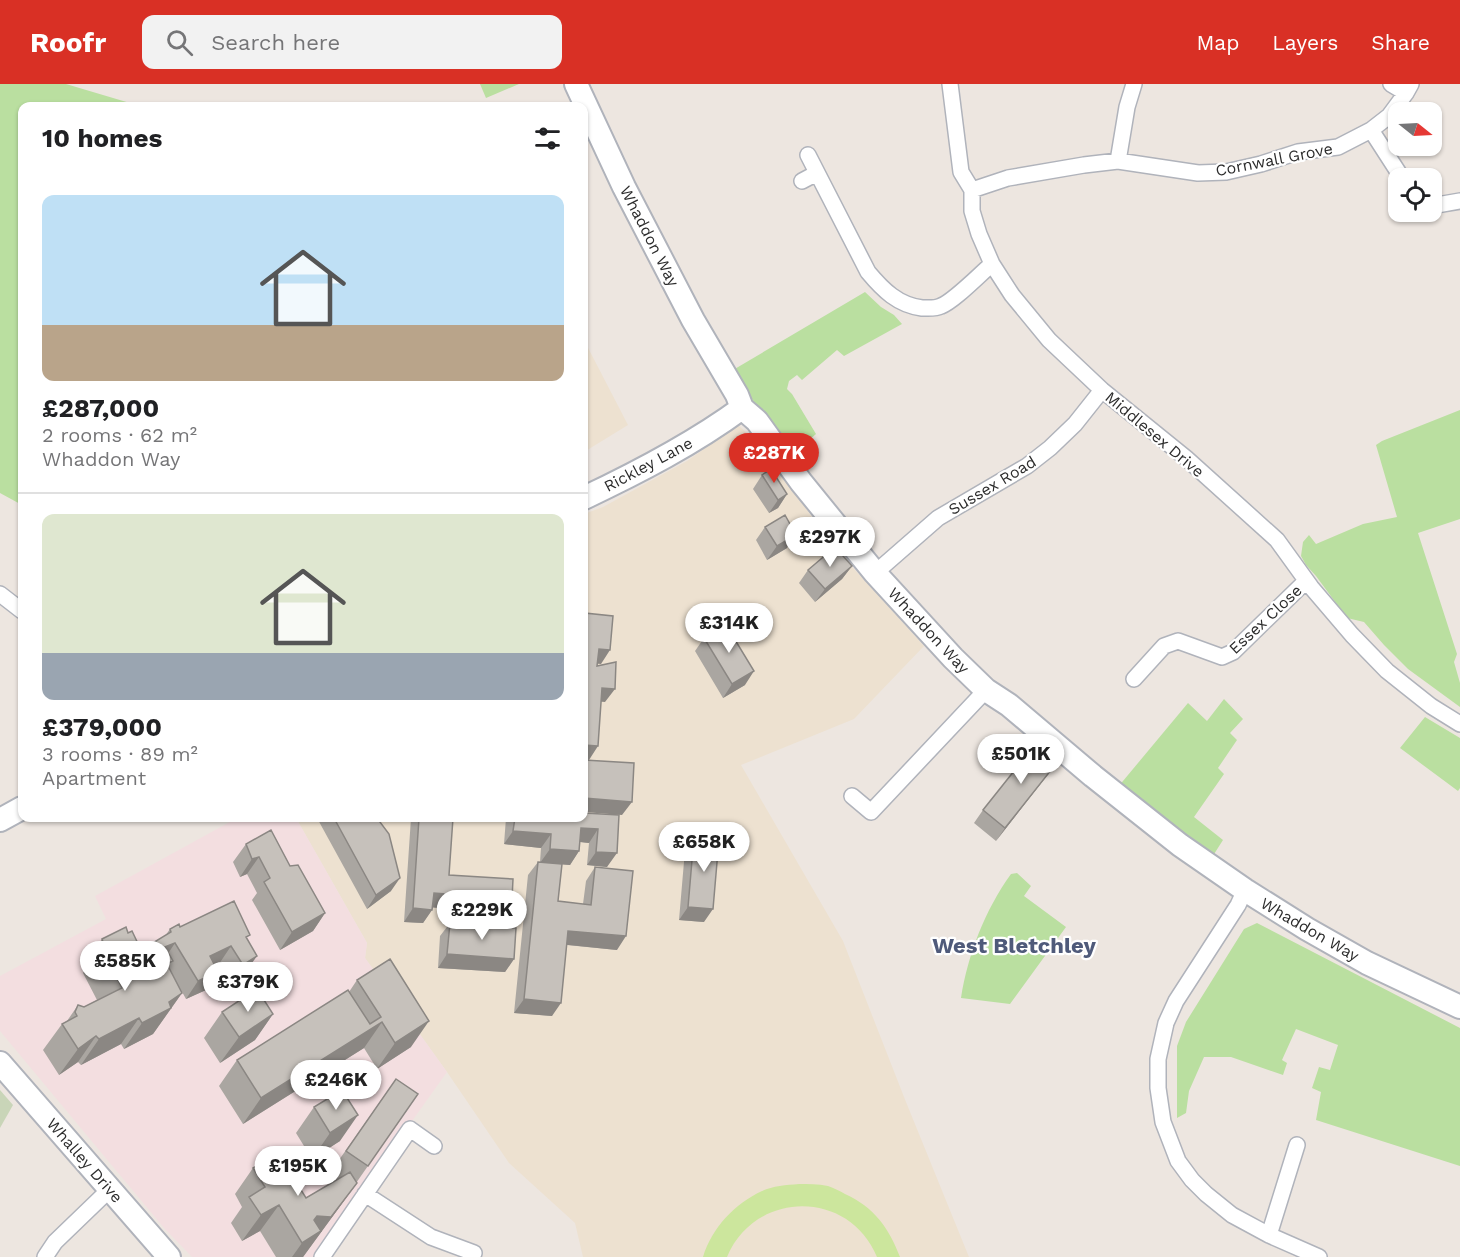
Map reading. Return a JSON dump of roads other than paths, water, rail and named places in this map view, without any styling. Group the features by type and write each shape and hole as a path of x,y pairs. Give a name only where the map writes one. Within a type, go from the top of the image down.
{"street":[{"name":"Whaddon Way","path":"576,84 585,102"},
{"name":"Middlesex Drive","path":"950,84 961,172 972,190 972,211 992,264 1012,295 1049,340 1102,390 1186,458 1277,540 1306,580 1352,635 1387,671 1431,706 1460,724"},
{"path":"1118,161 1127,107 1134,84"},
{"path":"1391,84 1408,89"},
{"name":"Cornwall Grove","path":"972,190 1008,178 1118,161 1198,173 1227,171 1261,164 1298,152 1338,147 1371,130 1389,116 1408,89"},
{"name":"Whaddon Way","path":"588,109 693,320 737,395 742,408 757,421 801,482 875,573 953,658 986,690 1009,705 1121,799 1180,845 1245,890 1306,929 1367,963 1460,1007"},
{"path":"1371,130 1396,168"},
{"path":"808,155 868,272 879,285 901,303 921,308 940,307 992,264"},
{"path":"802,181 817,173"},
{"path":"1442,204 1460,201"},
{"name":"Sussex Road","path":"875,573 938,518 1027,466 1050,448 1076,424 1102,390"},
{"name":"Rickley Lane","path":"588,496 662,459 742,408"},
{"name":"Essex Close","path":"1134,679 1164,646 1178,641 1222,657 1233,652 1306,580"},
{"path":"0,594 18,608"},
{"path":"852,796 871,812 986,690"},
{"path":"0,820 18,810"},
{"path":"1245,890 1238,905 1176,1001 1166,1023 1158,1059 1158,1088 1163,1122 1178,1161 1206,1194 1232,1215 1269,1235 1319,1257"},
{"name":"Whalley Drive","path":"0,1063 169,1257"},
{"path":"322,1257 410,1129 434,1146"},
{"path":"1269,1235 1297,1145"},
{"path":"45,1257 55,1242 110,1189"},
{"path":"365,1194 431,1237 474,1253"}],"district":[{"name":"West Bletchley","path":"1014,945"}]}
